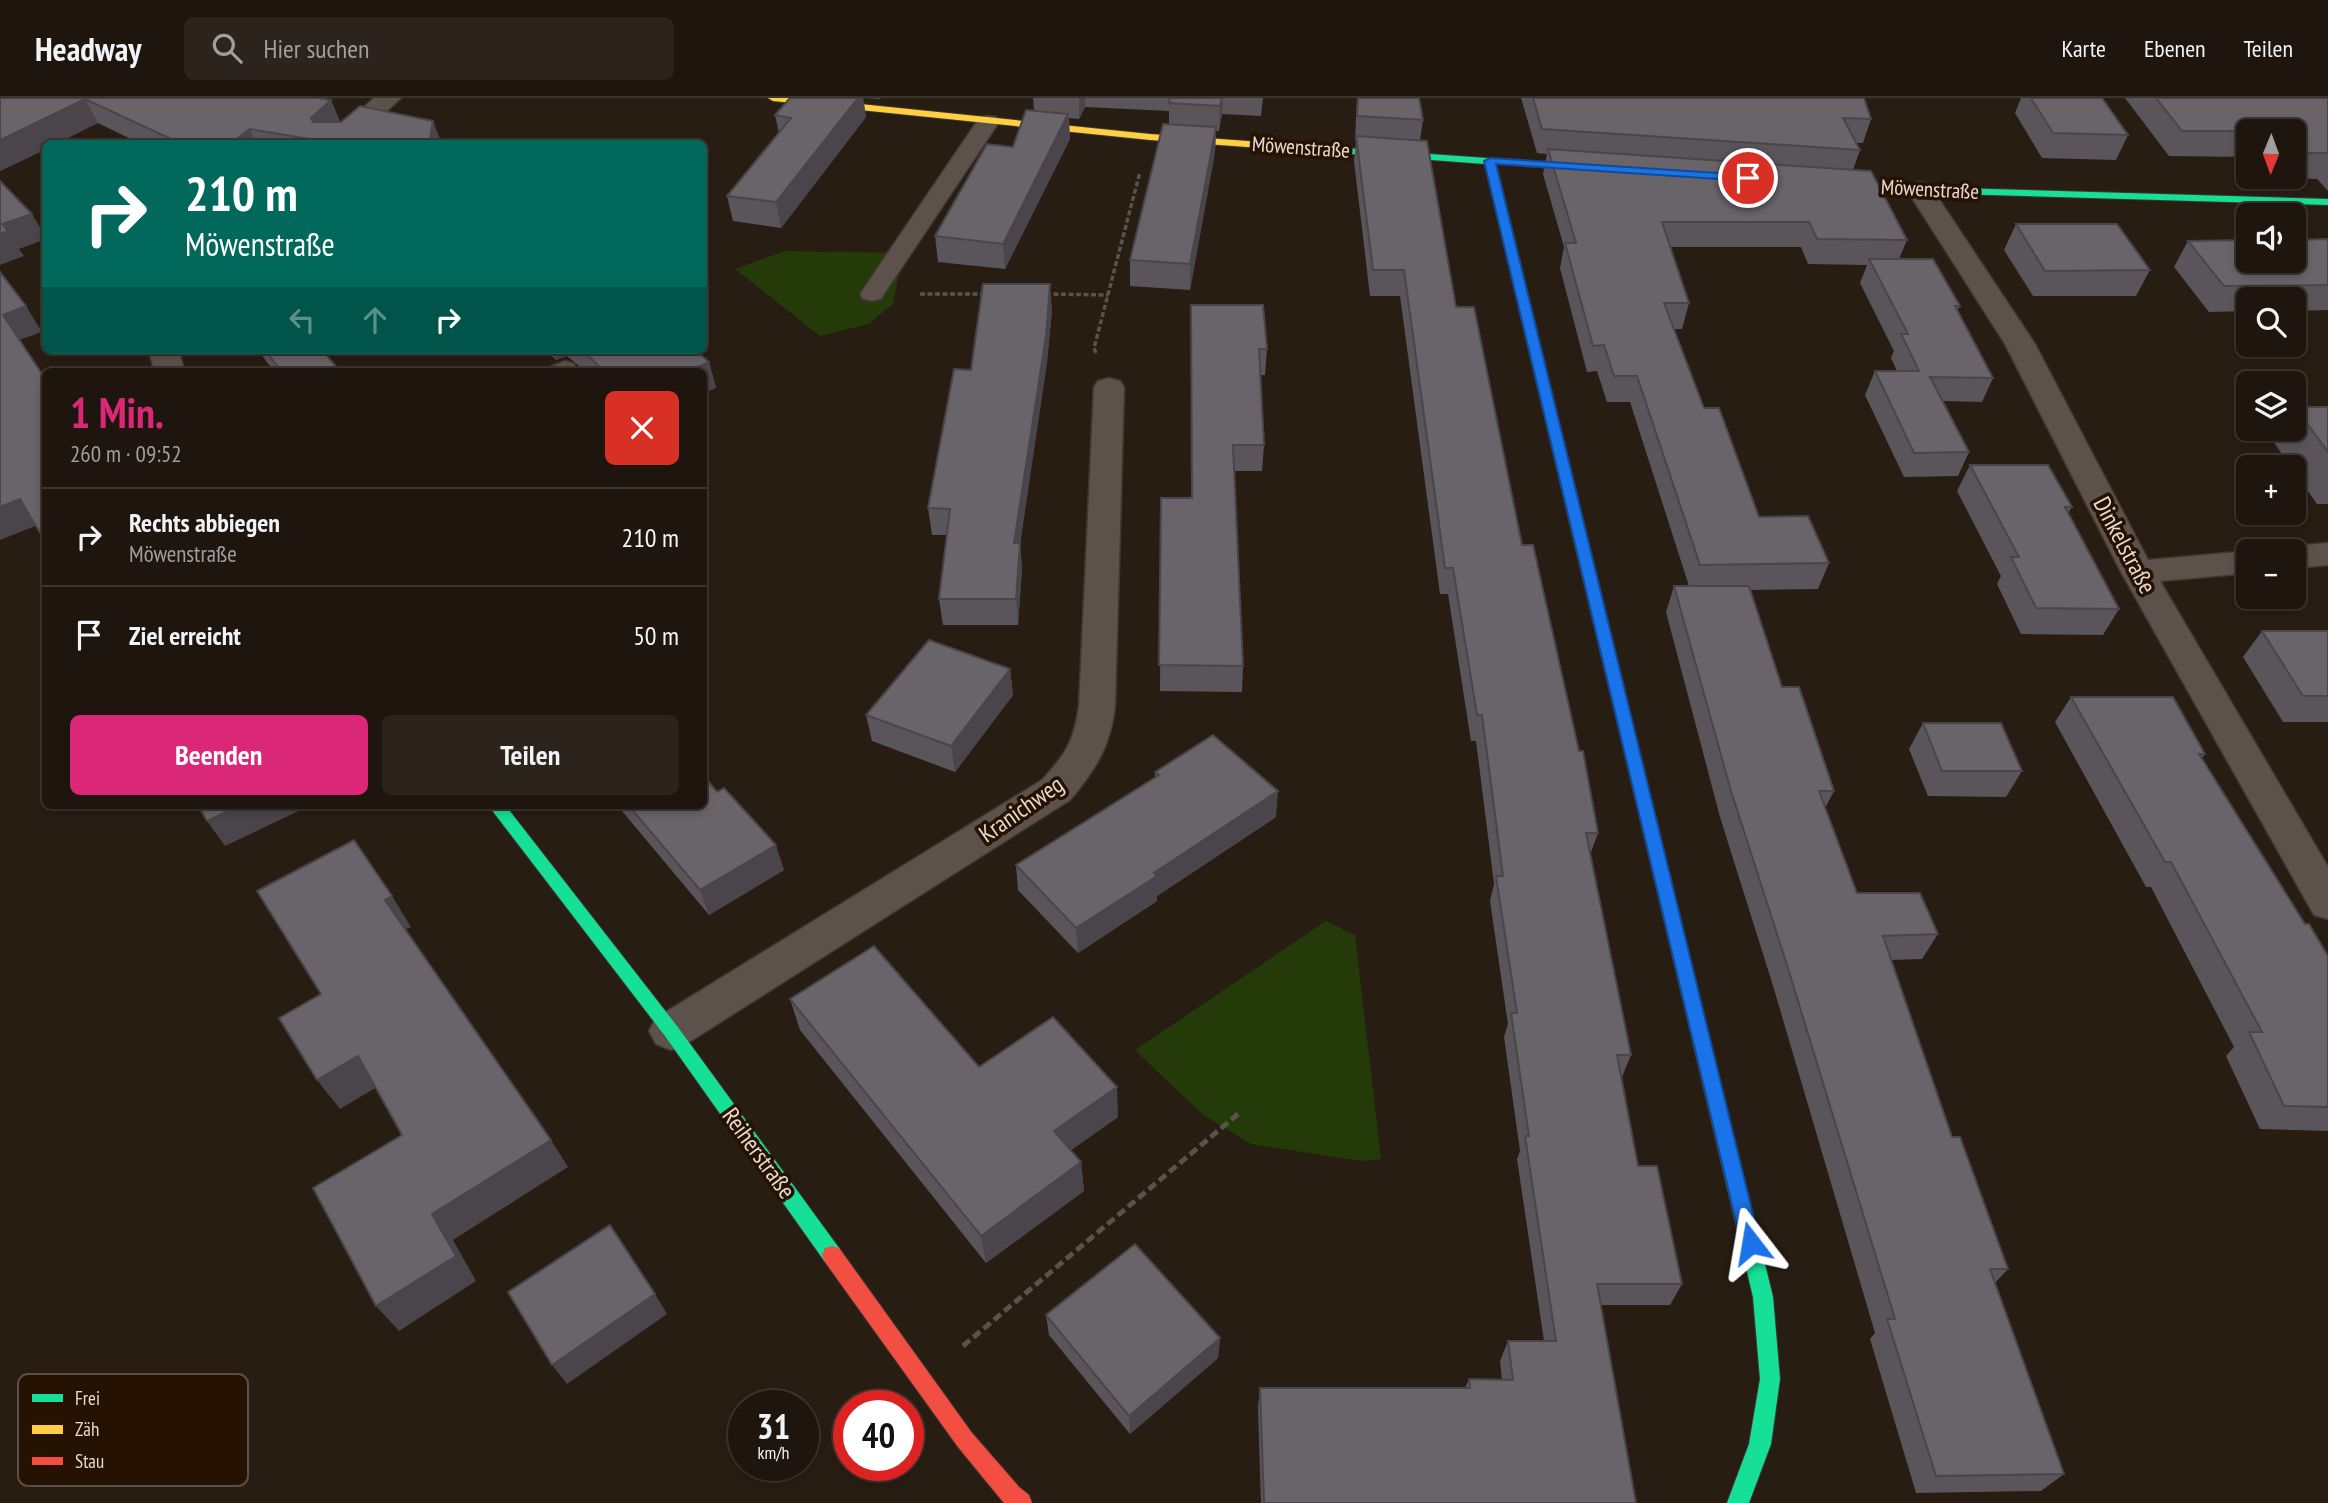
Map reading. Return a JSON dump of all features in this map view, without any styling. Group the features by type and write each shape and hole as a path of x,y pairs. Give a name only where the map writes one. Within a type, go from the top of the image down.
{"street":[{"path":"340,140 389,98"},
{"name":"Möwenstraße","path":"773,98 1150,137 1611,169"},
{"path":"1490,161 1763,1297 1770,1379 1760,1444 1738,1503"},
{"name":"Möwenstraße","path":"1813,182 1920,190 2328,201"},
{"name":"Dinkelstraße","path":"1920,190 2020,344 2138,572 2328,903"},
{"name":"Kranichweg","path":"671,1031 1056,790 1083,760 1094,736 1097,706 1109,387"},
{"path":"2306,556 2328,554"},
{"path":"2138,572 2236,563"},
{"name":"Reiherstraße","path":"498,809 671,1031 965,1440 1010,1495 1021,1503"}],"lane":[{"path":"872,294 988,121"}],"path":[{"path":"1109,387 1094,348 1150,137"},
{"path":"872,294 997,294"},
{"path":"1038,294 1108,295"},
{"path":"922,1380 1238,1114"}],"green space":[{"path":"785,251 903,253 893,304 868,324 820,336 735,269"},
{"path":"1326,921 1355,935 1381,1159 1361,1161 1251,1144 1202,1114 1135,1050"}],"building":[{"path":"0,98 318,98 331,100 311,118 313,122 341,122 360,106 433,121 430,140 315,140 250,129 235,140 166,140 169,138 85,99 0,140"},
{"path":"790,98 858,98 776,202 727,196 791,118 775,115"},
{"path":"1170,98 1222,98 1220,106 1169,103"},
{"path":"1358,98 1419,98 1423,120 1357,116"},
{"path":"1533,98 1864,98 1871,119 1843,118 1860,150 1542,129"},
{"path":"2031,98 2102,98 2128,135 2053,133"},
{"path":"2156,98 2328,98 2328,153 2306,153 2306,119 2236,119 2236,131 2182,131"},
{"path":"1026,110 1068,114 1003,244 935,236 987,144 1013,147"},
{"path":"1163,124 1216,127 1190,264 1130,260"},
{"path":"1356,136 1427,141 1456,307 1474,307 1522,545 1533,545 1579,751 1583,751 1598,833 1586,833 1631,1055 1617,1055 1638,1166 1657,1166 1682,1284 1597,1284 1636,1503 1264,1503 1260,1388 1470,1388 1469,1379 1513,1380 1508,1341 1556,1341 1525,1136 1529,1136 1511,1013 1517,1013 1496,876 1503,876 1482,715 1477,715 1453,568 1445,568 1404,270 1373,270"},
{"path":"1548,149 1871,171 1907,240 1817,239 1809,222 1662,222 1689,303 1664,303 1704,408 1719,408 1759,517 1808,516 1829,563 1700,565 1637,376 1614,376 1604,345 1593,346 1565,243 1576,243"},
{"path":"0,181 32,214 2,224 8,231 0,234"},
{"path":"2016,224 2117,224 2150,270 2045,271"},
{"path":"2328,239 2328,285 2224,286 2188,241 2236,240 2236,273 2306,273 2306,240"},
{"path":"1869,259 1933,259 1960,306 1955,306 1993,378 1930,377 1969,452 1914,453 1875,371 1919,371 1901,334 1908,334"},
{"path":"0,272 26,306 3,315 42,374 42,536 20,499 0,507"},
{"path":"983,284 1050,284 1046,336 1014,543 1020,543 1016,599 939,599 950,509 928,508 954,369 971,370"},
{"path":"1191,305 1263,305 1267,349 1259,349 1264,445 1233,445 1243,666 1159,665 1161,498 1192,498"},
{"path":"268,354 325,354 337,368 279,368"},
{"path":"586,354 700,354 709,362 695,368 601,368"},
{"path":"2306,407 2328,407 2328,452 2306,422"},
{"path":"1970,465 2048,465 2072,507 2065,507 2119,609 2036,608 2011,557 2019,557"},
{"path":"1674,586 1749,586 1782,687 1799,687 1834,791 1819,791 1857,893 1920,893 1938,934 1883,936 1952,1137 1960,1137 2008,1269 1990,1269 2064,1474 1936,1476 1887,1319 1895,1319 1731,791"},
{"path":"2262,631 2328,631 2328,696 2303,696"},
{"path":"929,640 1010,669 951,746 866,715"},
{"path":"2071,697 2173,697 2205,754 2199,754 2305,924 2309,924 2328,956 2328,1107 2284,1106 2249,1032 2262,1032 2171,862 2165,862"},
{"path":"1923,723 2001,723 2022,771 1942,771"},
{"path":"1213,735 1278,791 1154,873 1157,876 1076,928 1016,865 1159,775 1155,772"},
{"path":"707,780 717,792 724,788 776,845 700,890 631,809 707,809"},
{"path":"200,809 232,809 207,821"},
{"path":"354,840 392,896 385,900 551,1140 432,1214 456,1256 376,1306 313,1188 402,1135 358,1056 317,1080 279,1018 321,994 257,891"},
{"path":"874,946 979,1067 1053,1017 1117,1087 1054,1131 1081,1162 981,1236 790,999"},
{"path":"610,1225 655,1294 552,1365 508,1292"},
{"path":"1135,1244 1220,1338 1129,1416 1046,1315"}],"traffic: fast":[{"path":"1316,149 1598,168"},
{"path":"1490,161 1578,528"},
{"path":"1829,183 1920,190 2328,202"},
{"path":"499,809 671,1031 832,1255"},
{"path":"1662,877 1763,1297 1770,1379 1760,1444 1738,1503"}],"traffic: slow":[{"path":"773,98 1150,137 1316,149"}],"traffic: jam":[{"path":"1578,528 1662,877"},
{"path":"832,1255 965,1440 1011,1495 1021,1503"}],"route":[{"path":"1748,178 1490,161 1751,1243"}]}
